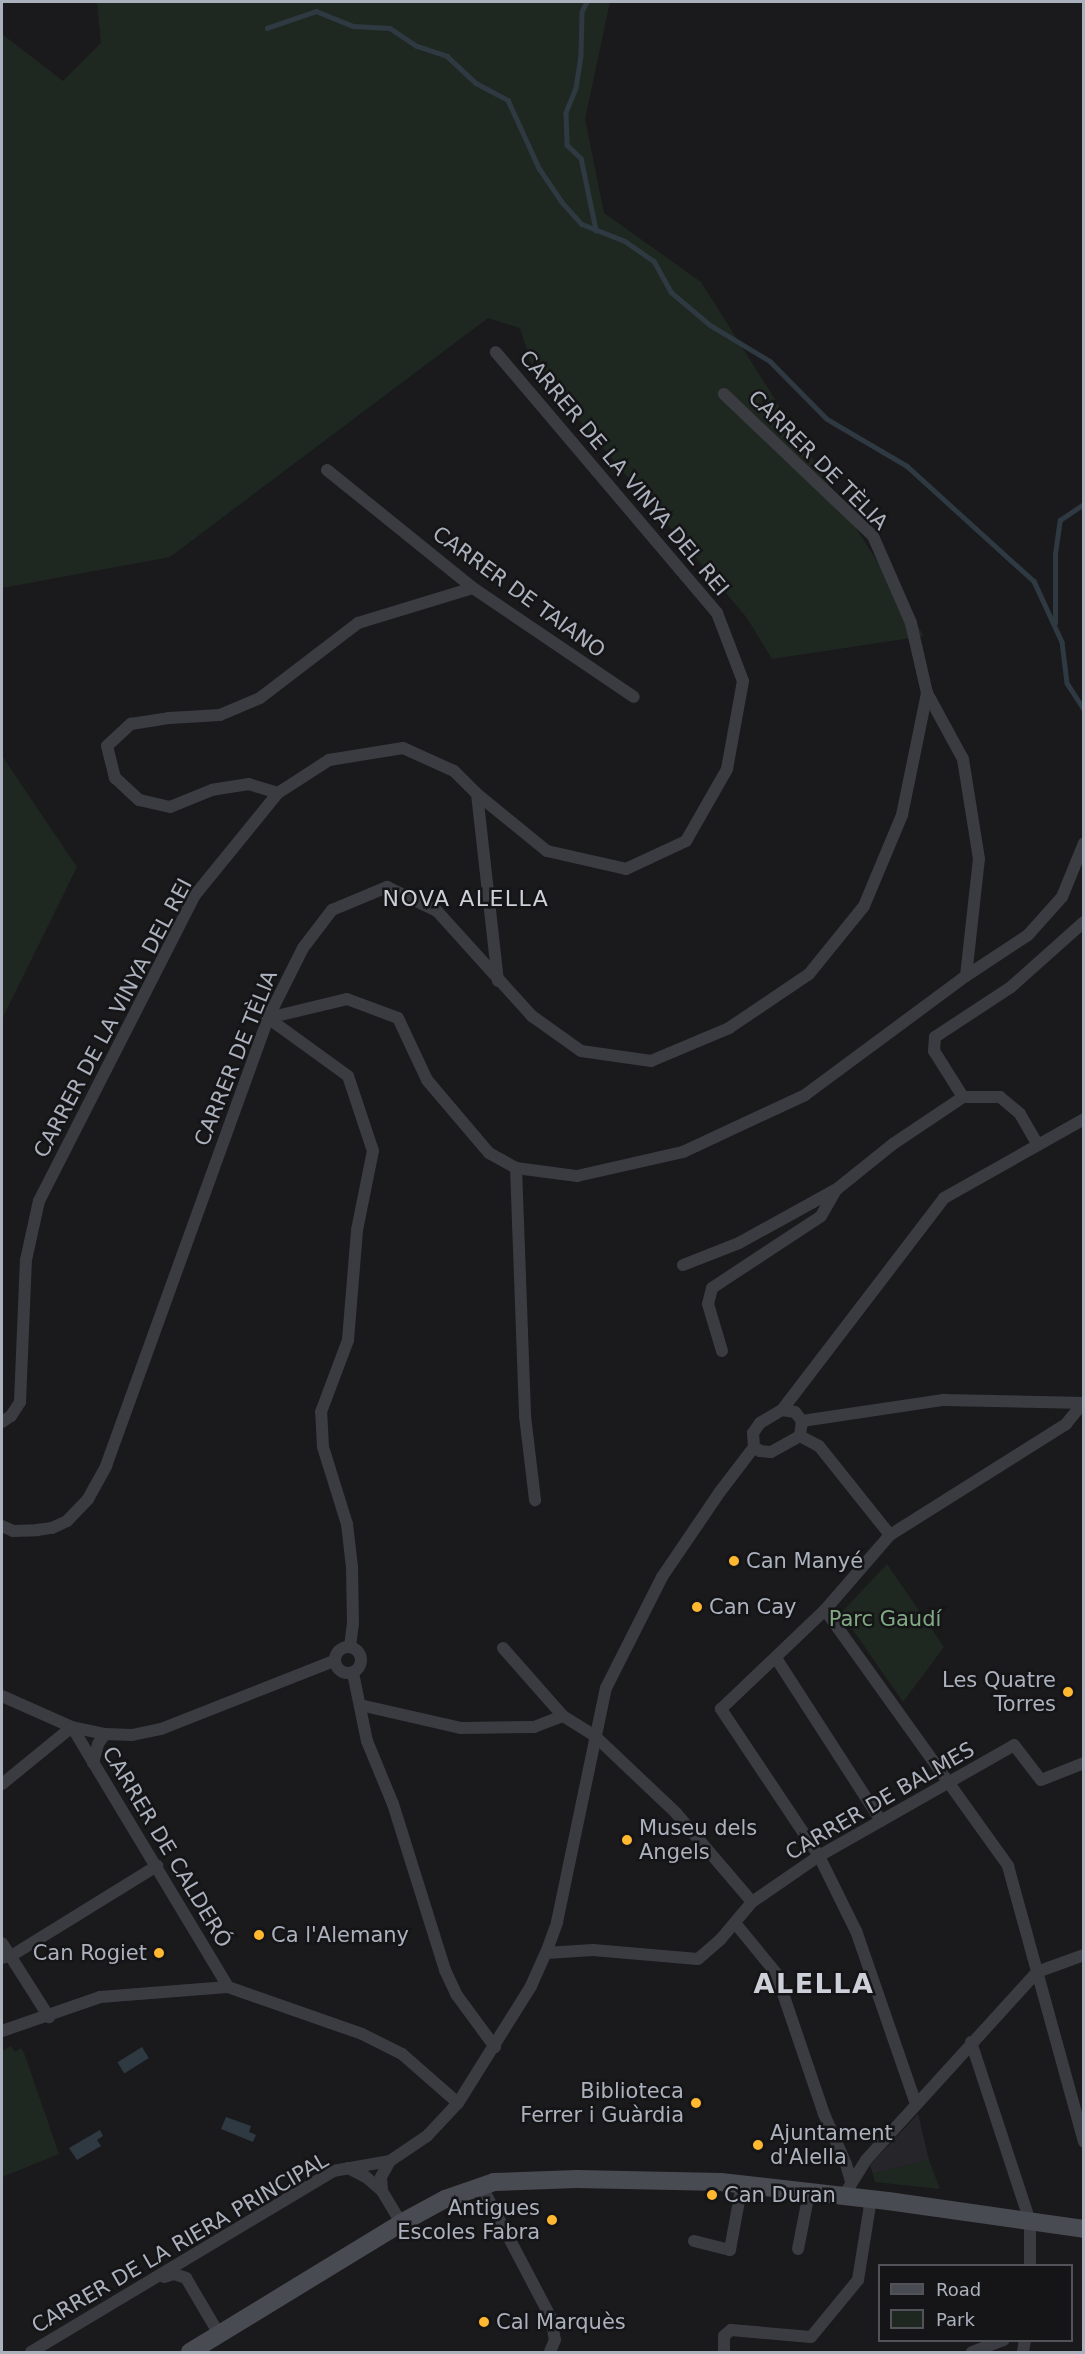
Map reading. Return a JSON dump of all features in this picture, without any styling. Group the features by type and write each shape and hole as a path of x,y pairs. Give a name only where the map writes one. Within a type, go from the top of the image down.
{"main road":[{"path":"190,2352 400,2223 445,2199 481,2185 553,2180 686,2180 742,2184 810,2193 847,2189 871,2199 1083,2229"}],"street":[{"name":"CARRER DE LA VINYA DEL REI","path":"2,1422 11,1416 20,1402 26,1260 39,1201 195,895 278,793 329,760 403,748 454,771 477,794 547,851 626,869 686,842 728,769 743,681 717,613 496,352"},
{"name":"CARRER DE TÈLIA","path":"2,1526 13,1531 37,1530 52,1528 67,1521 88,1499 106,1466 268,1018 303,948 332,910 387,887 437,911 532,1016 581,1051 651,1062 729,1028 809,974 864,906 902,815 927,693 911,623 873,536 724,394"},
{"name":"CARRER DE TAIANO","path":"327,470 473,588 634,697"},
{"path":"278,793 249,784 212,790 170,807 139,800 115,778 107,746 131,724 169,718 220,715 260,698 358,623 473,588"},
{"path":"927,693 963,759 979,859 966,976"},
{"path":"477,794 498,981"},
{"path":"268,1018 347,999 398,1018 427,1080 489,1153 516,1168 577,1176 683,1152 805,1095 966,976 1028,935 1062,897 1083,843"},
{"path":"963,1097 934,1052 935,1037 1011,987 1083,922"},
{"path":"268,1018 348,1076 373,1151 357,1230 348,1340 321,1412 323,1447 347,1524 352,1567 350,1647"},
{"path":"683,1265 739,1243 837,1189 893,1143 963,1097 1000,1097 1020,1114 1038,1145"},
{"path":"382,2191 381,2177 390,2161 427,2136 458,2103 531,1986 557,1922 606,1688 662,1577 718,1493 754,1447 753,1433 760,1423 782,1410 944,1198 1083,1119"},
{"path":"516,1168 525,1416 535,1500"},
{"path":"722,1352 708,1304 712,1288 822,1216 837,1189"},
{"path":"802,1420 942,1400 1083,1403"},
{"path":"916,2104 856,1931 819,1856 721,1709 825,1610 890,1535 1066,1424 1083,1403"},
{"path":"782,1410 795,1412 802,1420 800,1436"},
{"path":"754,1447 760,1451 771,1452 800,1436"},
{"path":"800,1436 819,1446 890,1535"},
{"path":"825,1610 1008,1866 1083,2142"},
{"path":"2,1696 72,1728 105,1734 132,1735 161,1729 334,1661 339,1650 350,1647 356,1649 361,1662 352,1673"},
{"path":"503,1648 563,1716 596,1737 676,1813 752,1902"},
{"path":"776,1658 881,1821"},
{"path":"334,1661 340,1672 352,1673"},
{"path":"352,1673 367,1741 393,1804 445,1970 456,1994 495,2047"},
{"path":"360,1705 461,1728 534,1727 563,1716"},
{"path":"2,1784 72,1728"},
{"name":"CARRER DE CALDERÓ","path":"72,1728 228,1987"},
{"path":"93,1762 98,1744 105,1734"},
{"name":"CARRER DE BALMES","path":"546,1953 593,1950 698,1959 735,1923 752,1902 819,1856 1014,1745 1041,1780 1083,1763"},
{"path":"6,1957 157,1866"},
{"path":"735,1923 776,1973 847,2189"},
{"path":"2,1943 6,1957 49,2017"},
{"path":"847,2189 866,2160 1037,1971 1083,1955"},
{"path":"2,2031 49,2017 75,2004 100,1997 228,1987 372,2039 402,2054 458,2103"},
{"path":"971,2042 1030,2221 1029,2264"},
{"name":"CARRER DE LA RIERA PRINCIPAL","path":"31,2352 202,2252 333,2171 390,2161"},
{"path":"348,2168 366,2177 382,2191 400,2223"},
{"path":"694,2241 730,2250 742,2184"},
{"path":"481,2185 551,2318 555,2340 550,2352"},
{"path":"798,2249 810,2193"},
{"path":"724,2352 724,2336 731,2330 811,2337 858,2280 871,2199"},
{"path":"186,2278 202,2252"},
{"path":"154,2279 174,2274 186,2278 219,2334"},
{"path":"972,2352 999,2342"}],"shaded area":[{"path":"142,2047 149,2058 124,2073 117,2062"},
{"path":"918,2114 929,2160 873,2174 870,2165"},
{"path":"226,2117 251,2126 249,2132 256,2135 253,2142 221,2129"},
{"path":"100,2130 103,2136 97,2140 101,2146 77,2160 69,2148"}],"green space":[{"path":"97,2 610,2 585,119 604,213 701,282 924,636 772,659 747,618 531,363 520,328 488,318 170,557 2,588 2,34 63,81 101,43"},
{"path":"2,756 77,867 2,1019"},
{"name":"Parc Gaudí","path":"887,1564 944,1647 903,1702 841,1613"},
{"path":"11,2046 15,2052 21,2048 24,2053 59,2154 2,2177 2,2051"},
{"path":"929,2160 940,2189 875,2182 873,2174"}],"waterway":[{"path":"587,2 582,12 581,56 576,88 566,113 567,145 581,158 596,230"},
{"path":"267,28 316,11 353,26 390,28 417,46 447,56 476,83 508,100 539,168 561,201 582,224 625,241 654,261 671,292 710,325 770,361 827,419 907,466 1034,581 1062,642 1067,683 1084,709"},
{"path":"1055,623 1055,554 1060,520 1084,504"}],"place":[{"name":"Can Manyé","path":"734,1561"},
{"name":"Can Cay","path":"697,1607"},
{"name":"Les Quatre Torres","path":"1068,1692"},
{"name":"Museu dels Angels","path":"627,1840"},
{"name":"Ca l'Alemany","path":"259,1935"},
{"name":"Can Rogiet","path":"159,1953"},
{"name":"Biblioteca Ferrer i Guàrdia","path":"696,2103"},
{"name":"Ajuntament d'Alella","path":"758,2145"},
{"name":"Can Duran","path":"712,2195"},
{"name":"Antigues Escoles Fabra","path":"552,2220"},
{"name":"Cal Marquès","path":"484,2322"}],"district":[{"name":"NOVA ALELLA","path":"466,899"},
{"name":"ALELLA","path":"814,1984"}]}
